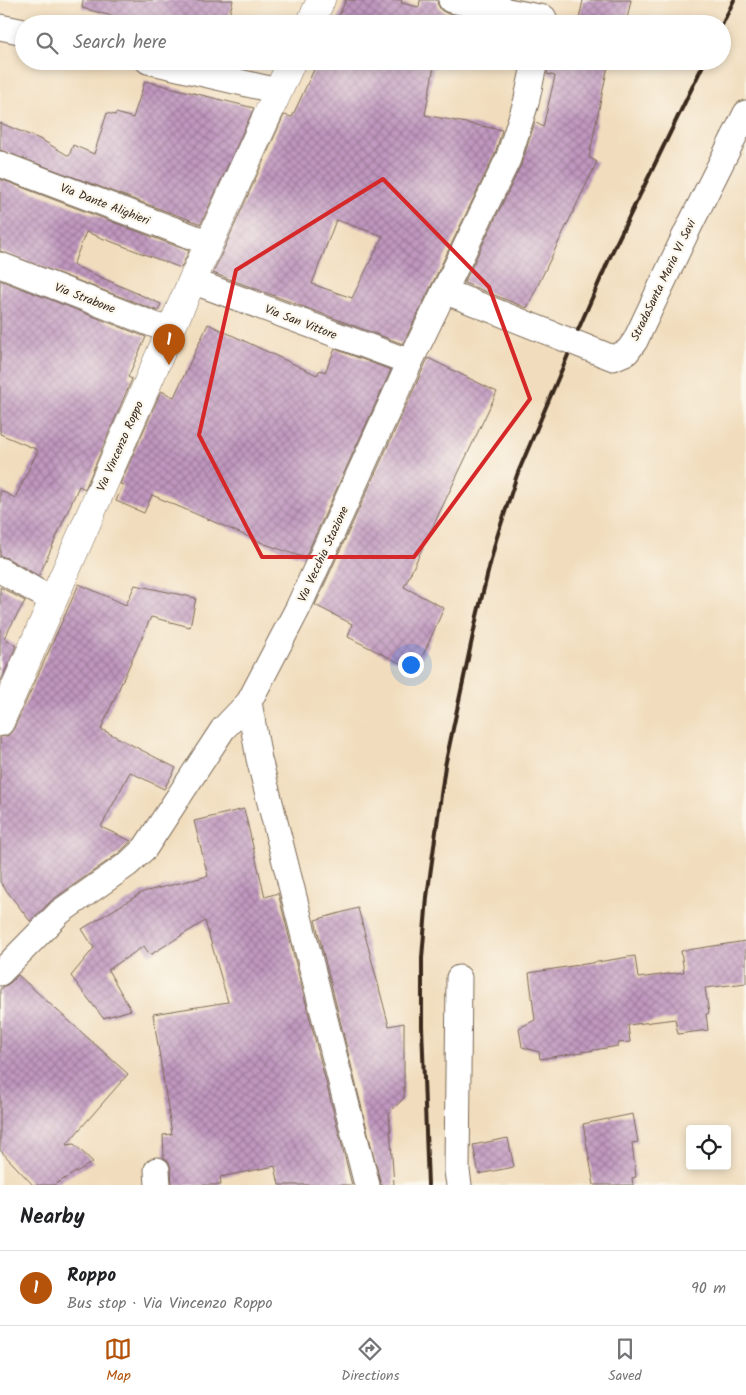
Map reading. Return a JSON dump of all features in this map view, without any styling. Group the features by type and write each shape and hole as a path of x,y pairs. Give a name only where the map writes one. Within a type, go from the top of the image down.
{"street":[{"path":"314,15 321,0"},
{"path":"451,0 545,14"},
{"path":"0,27 15,30"},
{"path":"187,70 278,91"},
{"name":"Via Vincenzo Roppo","path":"0,722 192,281 288,70"},
{"name":"Via Vecchia Stazione","path":"0,973 60,912 128,864 145,848 223,729 249,702 298,608 410,362 508,160 526,103 533,70"},
{"name":"StradaSanta Maria VI Savi","path":"444,291 613,358 627,352 635,341 746,113"},
{"name":"Via Dante Alighieri","path":"0,164 209,243"},
{"name":"Via Strabone","path":"0,265 170,332"},
{"name":"Via San Vittore","path":"192,281 410,362"},
{"path":"0,570 52,600"},
{"path":"249,702 261,768 367,1185"},
{"path":"458,1185 459,978"}],"highlighted area":[{"path":"383,179 489,287 530,399 414,557 262,557 199,435 236,270"}],"building":[{"path":"83,0 233,0 229,15 109,15 82,8"},
{"path":"346,0 402,0 401,3 419,7 420,0 437,0 441,10 453,15 339,15"},
{"path":"583,0 631,0 628,15 580,15"},
{"path":"314,70 433,70 425,115 502,130 495,154 403,344 213,273 284,115 292,117","holes":["336,220 383,236 352,298 312,284"]},
{"path":"548,70 607,70 589,157 597,162 527,308 464,283 521,165 535,122 543,127 555,76 547,74"},
{"path":"145,81 254,108 201,224 0,150 0,123 42,140 69,156 73,145 94,154 107,113 115,115 116,113 133,118"},
{"path":"0,179 189,251 181,268 86,232 73,265 161,304 158,311 0,251"},
{"path":"0,280 146,337 128,377 132,379 85,489 79,486 39,576 0,556 0,490 15,498 38,450 0,434"},
{"path":"208,324 317,375 320,370 325,372 335,349 391,370 305,558 265,544 152,495 144,513 116,501 123,485 120,484 161,391 174,397"},
{"path":"428,358 497,392 404,587 444,608 416,671 348,637 352,624 315,605"},
{"path":"79,584 126,605 135,585 196,598 190,627 151,617 101,729 176,768 164,789 130,772 101,827 131,841 119,853 52,900 30,921 0,882 0,737 9,735 14,728"},
{"path":"0,587 25,601 4,638 16,646 0,683"},
{"path":"244,809 265,897 278,893 352,1185 279,1185 275,1166 220,1177 221,1185 172,1185 169,1162 164,1158 163,1135 172,1134 153,1014 228,1002 205,921 150,955 144,946 108,970 131,1010 103,1018 71,976 94,948 82,929 143,892 208,876 194,821"},
{"path":"358,908 389,1026 404,1023 404,1098 389,1113 394,1185 381,1185 315,920"},
{"path":"746,941 746,983 705,988 709,1013 706,1014 708,1030 678,1034 675,1019 628,1025 630,1042 618,1043 618,1046 540,1059 539,1052 522,1047 519,1028 535,1020 529,973 635,956 638,978 684,972 681,951"},
{"path":"18,975 128,1074 66,1145 74,1144 93,1162 54,1185 33,1185 0,1150 0,989"},
{"path":"633,1114 638,1142 632,1143 636,1177 632,1178 633,1185 594,1185 583,1124"},
{"path":"508,1138 514,1167 479,1174 473,1145"}],"railway":[{"path":"727,15 734,0"},
{"path":"578,330 614,248 701,70"},
{"path":"428,1185 422,1026 422,958 427,897 445,766 477,616 496,540 517,475 568,355"}],"place":[{"name":"Roppo","path":"169,365"}]}
